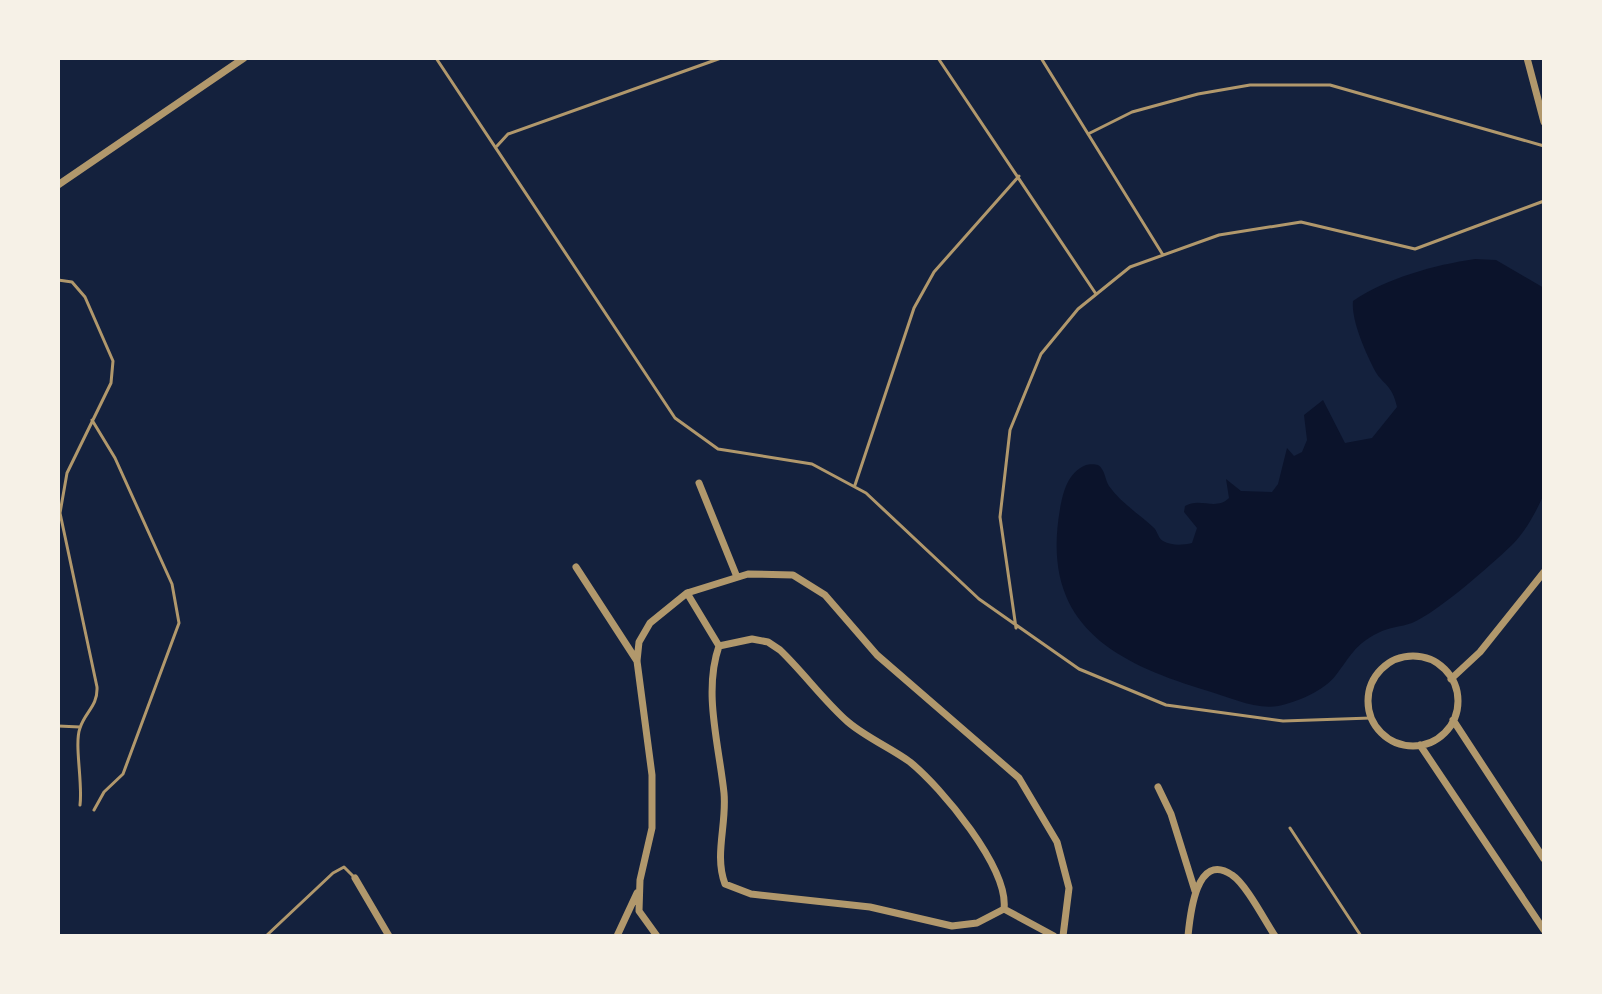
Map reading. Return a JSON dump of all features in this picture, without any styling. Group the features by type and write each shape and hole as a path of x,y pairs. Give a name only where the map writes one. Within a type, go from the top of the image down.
{"street":[{"path":"58,185 244,58"},
{"path":"1527,58 1544,122"},
{"path":"699,483 737,577"},
{"path":"576,567 637,661"},
{"path":"1451,679 1480,652 1544,572"},
{"path":"657,936 639,911 640,887 652,828 652,775 637,661 639,642 650,623 687,593 748,574 793,575 825,595 877,655 1019,778 1057,842 1069,888 1063,936"},
{"path":"687,593 719,646"},
{"path":"719,646 752,639 768,642 814,682 848,722 911,763 950,800 1000,880 1005,895 1004,909"},
{"path":"719,646 711,668 724,794 719,868 725,884 751,894 870,907 952,926 977,923 1004,909"},
{"path":"1419,656 1433,661 1451,679 1457,695 1453,720 1445,733 1420,745 1392,741 1371,718 1368,701 1371,686 1387,664 1403,657 1419,656"},
{"path":"1453,720 1544,859"},
{"path":"1420,745 1544,930"},
{"path":"1158,787 1171,814 1195,891"},
{"path":"1188,936 1198,882 1210,872 1220,870 1233,875 1275,936"},
{"path":"355,878 389,936"},
{"path":"617,936 640,887"},
{"path":"1004,909 1054,936"}],"lane":[{"path":"436,58 675,418 718,449 812,464 854,487 1016,628 1079,669 1166,705 1283,721 1371,718"},
{"path":"497,146 508,134 721,58"},
{"path":"938,58 1096,294"},
{"path":"1041,58 1163,255"},
{"path":"1088,134 1132,112 1198,94 1250,85 1330,85 1544,146"},
{"path":"854,487 914,308 934,272 1019,176"},
{"path":"1016,628 1000,517 1010,430 1041,354 1078,309 1096,294 1130,267 1219,235 1301,222 1415,249 1544,201"},
{"path":"58,280 72,282 85,297 113,361 111,383 67,473 60,513 98,700 80,727 83,782 80,805"},
{"path":"92,420 115,458 172,584 179,623 123,774 104,792 94,810"},
{"path":"58,726 80,727"},
{"path":"1290,828 1361,936"},
{"path":"266,936 333,873 344,867 355,878"}],"water":[{"path":"1475,259 1496,260 1544,288 1544,494 1522,534 1512,545 1436,609 1412,623 1370,637 1325,686 1302,699 1278,706 1252,705 1173,680 1113,651 1090,632 1072,609 1061,581 1057,548 1063,496 1075,472 1086,465 1098,465 1114,492 1155,529 1161,539 1181,545 1192,543 1197,528 1184,512 1185,506 1224,502 1229,498 1226,479 1241,491 1272,492 1278,484 1287,448 1294,456 1302,452 1307,440 1304,415 1323,400 1345,443 1372,438 1397,407 1390,389 1377,374 1363,345 1356,326 1353,301 1411,274"}]}
